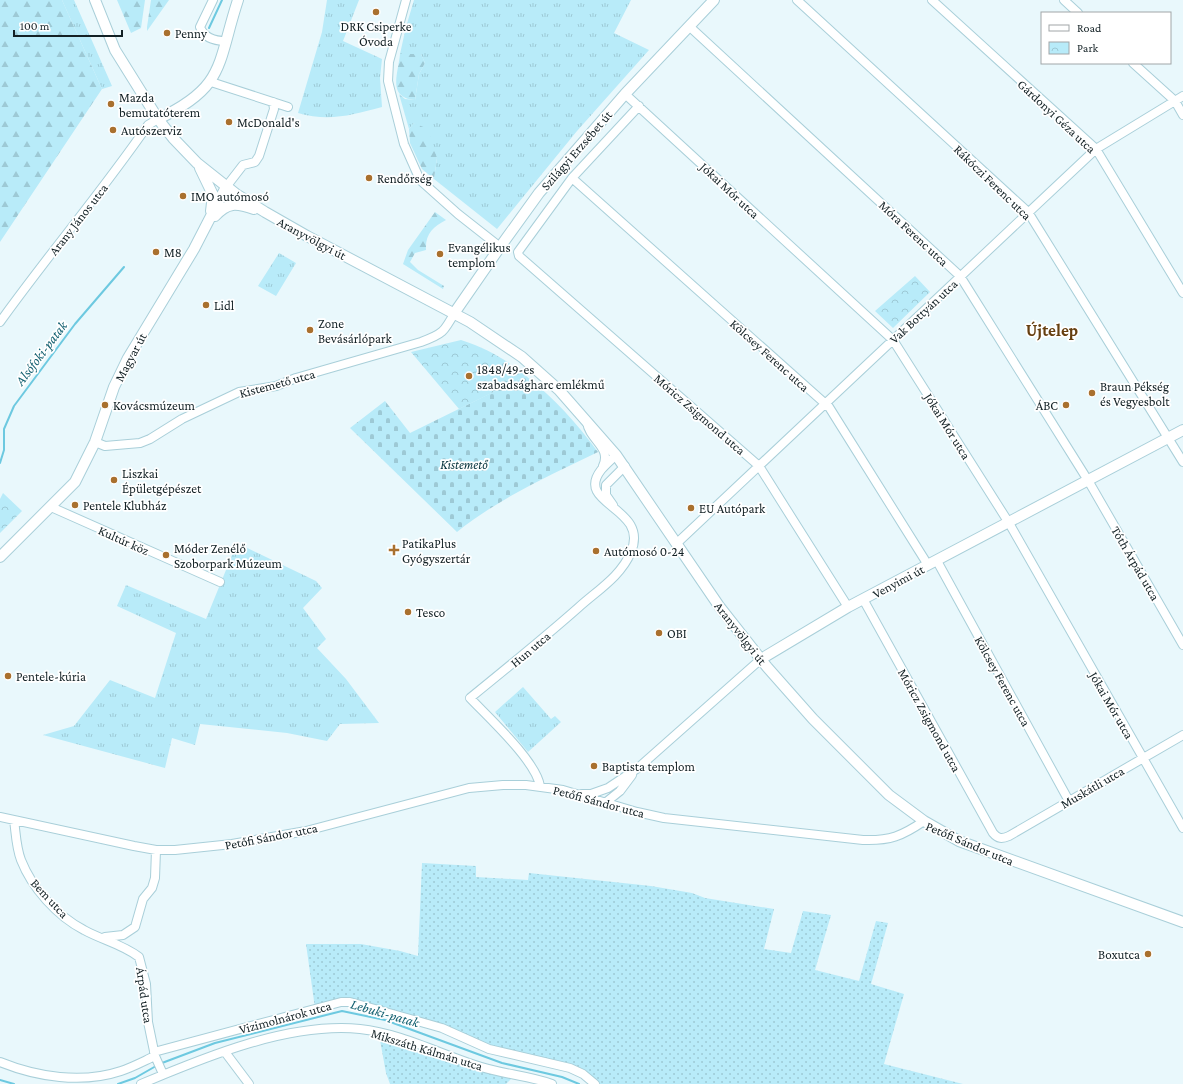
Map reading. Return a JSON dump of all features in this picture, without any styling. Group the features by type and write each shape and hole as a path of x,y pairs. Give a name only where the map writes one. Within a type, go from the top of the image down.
{"street":[{"name":"Aranyvölgyi út","path":"95,0 115,50 158,119 167,131 197,163 226,187 265,212 307,236 455,312 504,344 532,366 586,420 625,466 719,606 760,659 850,758 889,795 924,822"},
{"path":"213,0 200,27 202,33 210,39 226,41"},
{"path":"158,119 176,111 192,101 211,82 218,67 238,0"},
{"path":"406,0 390,55 388,81 404,144 420,180 458,214 500,247"},
{"name":"Szilágyi Erzsébet út","path":"455,312 539,193 624,94 690,27 714,0"},
{"name":"Rákóczi Ferenc utca","path":"798,0 1028,212 1183,462"},
{"name":"Gárdonyi Géza utca","path":"932,0 1096,149 1183,293"},
{"path":"1064,0 1077,12"},
{"name":"Móra Ferenc utca","path":"690,27 960,276 1089,482"},
{"path":"1134,64 1175,101 1183,115"},
{"path":"211,82 288,107"},
{"name":"Jókai Mór utca","path":"624,94 639,106 893,340 1009,522 1183,828"},
{"name":"Vak Bottyán utca","path":"676,544 1096,149 1183,96"},
{"path":"226,187 243,165 255,162 259,156 274,109 273,102"},
{"name":"Szilágyi Erzsébet út","path":"518,252 572,178 639,106"},
{"path":"167,131 176,111"},
{"name":"Arany János utca","path":"0,322 35,274 79,220 148,125 158,119"},
{"path":"197,163 213,195 207,225"},
{"name":"Kölcsey Ferenc utca","path":"572,178 825,403 836,417 932,563 1069,801"},
{"name":"Magyar út","path":"0,557 75,482 95,442 114,388 128,358 207,225 226,187"},
{"path":"207,225 222,209 229,204 245,206 265,212"},
{"name":"Móricz Zsigmond utca","path":"518,252 520,259 530,268 759,466 848,607"},
{"name":"Kistemető utca","path":"95,442 106,446 140,443 150,439 182,420 240,392 276,386 296,378 421,342 437,336 446,330 455,312"},
{"name":"Aranyvölgyi út","path":"586,420 588,430 605,452 606,459 601,470"},
{"name":"Venyimi út","path":"576,794 600,791 616,783 638,768 760,659 848,607 1009,522 1089,482 1183,430"},
{"path":"601,470 616,455"},
{"name":"Hun utca","path":"617,510 609,500 605,491 606,485 625,466"},
{"name":"Hun utca","path":"540,786 537,776 530,763 470,698 611,580 624,566 632,551 634,532 628,519 601,498 597,491 596,480 601,470"},
{"path":"613,477 626,476 635,481"},
{"name":"Tóth Árpád utca","path":"1089,482 1183,645"},
{"name":"Kultúr köz","path":"51,507 220,582"},
{"name":"Móricz Zsigmond utca","path":"863,599 993,833 1001,838"},
{"name":"Muskátli utca","path":"1001,838 1009,836 1183,735"},
{"name":"Venyimi út","path":"605,803 620,791 638,768"},
{"name":"Petőfi Sándor utca","path":"0,817 156,850 204,848 306,831 469,788 503,785 540,786 576,794 637,812 664,818 863,840 889,840 903,835 924,822 959,841 990,853 1183,922"},
{"name":"Bem utca","path":"14,820 21,860 37,888 70,920 84,930 100,937"},
{"path":"100,937 123,935 135,927 143,899 152,888 155,878 156,850"},
{"name":"Árpád utca","path":"100,937 128,949 139,957 146,984 148,1022 154,1054 164,1074"},
{"name":"Vizimolnárok utca","path":"0,1062 40,1075 80,1077 101,1076 121,1071 154,1054 341,1002 350,1002 442,1028 489,1049 570,1068 583,1074 595,1084"},
{"name":"Mikszáth Kálmán utca","path":"141,1084 164,1074 253,1042 291,1034 334,1028 360,1029 405,1041 477,1066 552,1084"},
{"path":"226,1052 249,1084"}],"green space":[{"path":"0,0 62,0 102,89 0,242"},
{"path":"62,0 74,0 112,86 102,89"},
{"path":"117,0 145,0 141,28 131,33"},
{"path":"151,0 169,0 147,31 147,27"},
{"path":"327,0 359,0 343,41 382,59 380,78 382,107 350,115 330,117 309,116 298,113 322,32"},
{"path":"414,0 631,0 614,33 649,50 577,131 497,229 434,179 437,158 414,123 409,129 399,94 405,99 415,100 419,74 425,63 421,54 400,54"},
{"path":"400,54 421,54 425,63 419,74 415,100 406,98 397,90 396,77"},
{"path":"414,123 428,129 437,158 434,179 422,169 410,143 409,129"},
{"path":"435,212 446,220 437,225 428,235 426,250 415,253 410,262 418,270 444,286 443,289 403,264 408,250"},
{"path":"279,253 296,263 276,296 258,286"},
{"path":"915,276 930,292 893,328 875,311"},
{"path":"461,340 495,355 526,376 459,409 411,352"},
{"name":"Kistemető","path":"526,376 564,411 598,452 507,498 457,532 350,428 385,401 410,433"},
{"path":"3,493 22,511 0,533 0,499"},
{"path":"237,543 316,581 322,588 303,608 326,639 317,648 346,679 379,723 340,724 327,741 287,733 200,724 195,745 172,738 165,768 43,735 74,726 110,680 155,698 176,633 117,606 126,585 206,619"},
{"path":"523,687 551,719 555,716 561,722 528,752 495,712"},
{"path":"422,863 476,866 476,877 528,880 529,873 651,886 692,893 705,898 774,909 764,949 791,953 803,911 831,915 815,970 859,981 876,921 888,923 871,984 904,994 884,1064 963,1084 599,1084 583,1071 486,1046 433,1024 380,1006 346,998 315,1008 306,944 361,944 418,956"},
{"path":"380,1040 513,1077 506,1084 390,1084 386,1073"}],"waterway":[{"name":"Alsófoki-patak","path":"209,28 222,0"},
{"name":"Alsófoki-patak","path":"0,463 4,450 4,429 14,406 75,324 124,267"},
{"name":"Lebuki-patak","path":"162,1063 215,1043 342,1011 385,1020 502,1063 562,1077 579,1084"},
{"name":"Lebuki-patak","path":"118,1084 135,1078 156,1066"},
{"name":"Lebuki-patak","path":"0,1080 14,1084"}],"place":[{"name":"DRK Csiperke Óvoda","path":"376,12"},
{"name":"Penny","path":"167,33"},
{"name":"Mazda bemutatóterem","path":"111,104"},
{"name":"McDonald's","path":"229,122"},
{"name":"Autószerviz","path":"113,130"},
{"name":"Rendőrség","path":"369,178"},
{"name":"IMO autómosó","path":"183,196"},
{"name":"M8","path":"156,252"},
{"name":"Evangélikus templom","path":"440,254"},
{"name":"Lidl","path":"206,305"},
{"name":"Zone Bevásárlópark","path":"310,330"},
{"name":"1848/49-es szabadságharc emlékmű","path":"469,376"},
{"name":"Braun Pékség és Vegyesbolt","path":"1092,393"},
{"name":"Kovácsmúzeum","path":"105,405"},
{"name":"ÁBC","path":"1066,405"},
{"name":"Liszkai Épületgépészet","path":"114,480"},
{"name":"Pentele Klubház","path":"75,505"},
{"name":"EU Autópark","path":"691,508"},
{"name":"PatikaPlus Gyógyszertár","path":"394,550"},
{"name":"Autómosó 0-24","path":"596,551"},
{"name":"Móder Zenélő Szoborpark Múzeum","path":"166,555"},
{"name":"Tesco","path":"408,612"},
{"name":"OBI","path":"659,633"},
{"name":"Pentele-kúria","path":"8,676"},
{"name":"Baptista templom","path":"594,766"},
{"name":"Boxutca","path":"1148,954"}],"district":[{"name":"Újtelep","path":"1052,330"}]}
